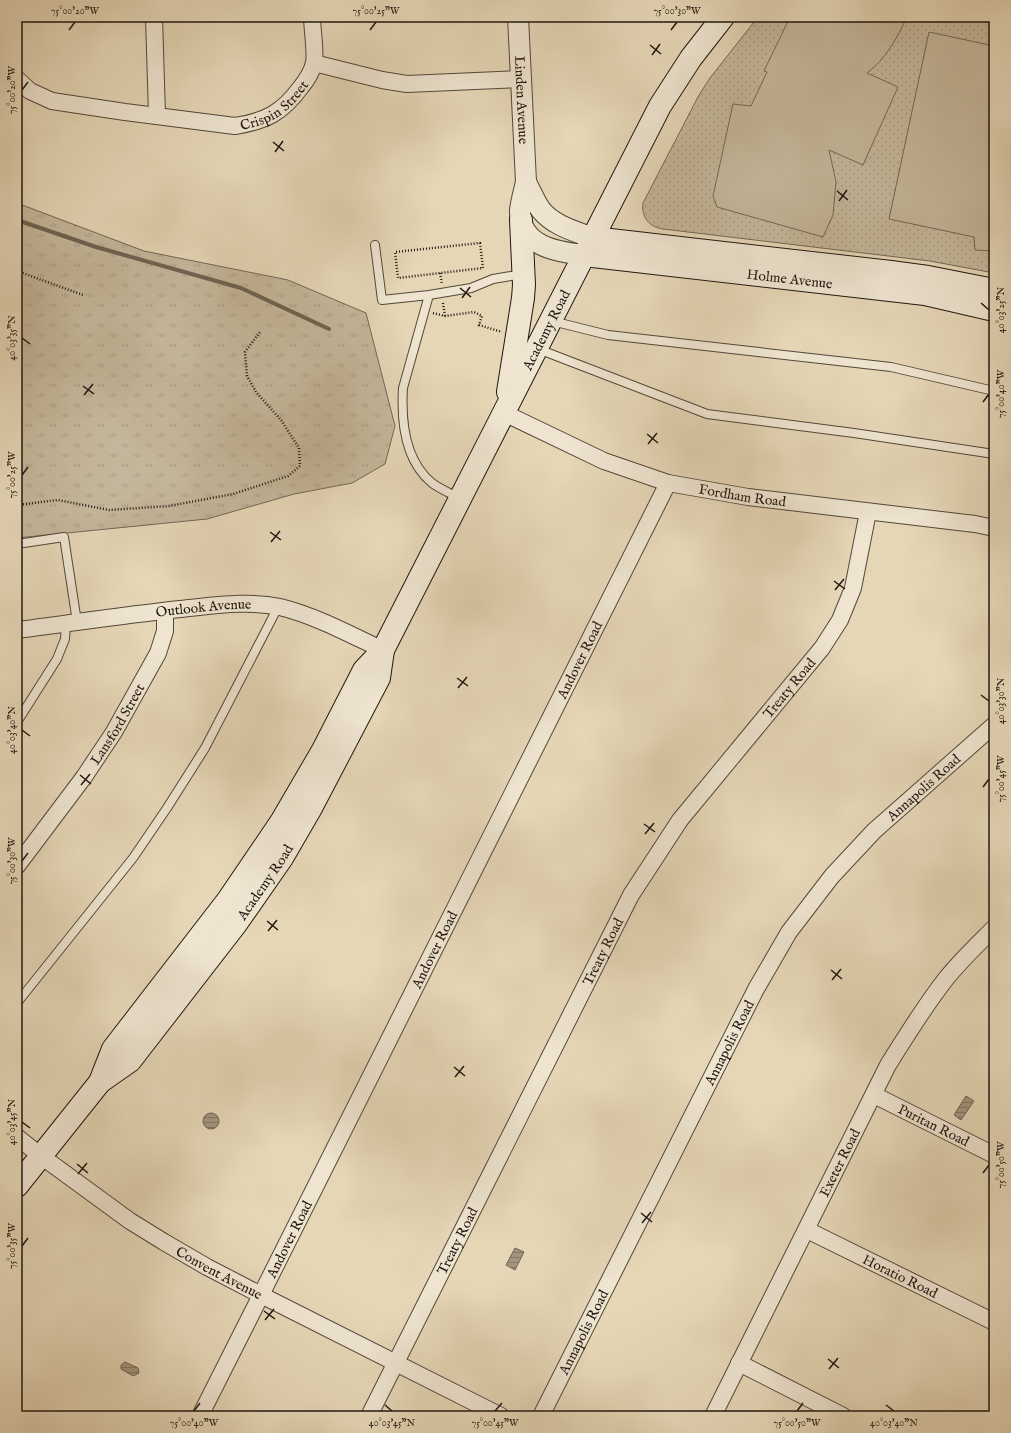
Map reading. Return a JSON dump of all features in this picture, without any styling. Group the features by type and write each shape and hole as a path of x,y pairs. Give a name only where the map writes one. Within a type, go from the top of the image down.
{"main road":[{"name":"Academy Road","path":"17,1186 100,1082 113,1049 228,900 277,828 323,750 364,670 383,650 668,92 691,58 723,17"},
{"path":"504,413 522,312 524,274 521,220"},
{"name":"Holme Avenue","path":"588,247 891,272 928,277 994,290"},
{"name":"Holme Avenue","path":"588,247 918,293 994,310"}],"street":[{"path":"154,17 157,115"},
{"path":"312,17 314,62"},
{"name":"Linden Avenue","path":"518,17 526,182 520,209 521,220"},
{"name":"Crispin Street","path":"17,79 30,91 52,101 235,126 252,123 272,116 291,102 305,82 314,62 382,80 407,84 521,79"},
{"name":"Linden Avenue","path":"526,182 540,208 552,220 568,229 588,247"},
{"path":"521,220 527,233 544,246 562,252 588,247"},
{"name":"Fordham Road","path":"504,413 604,461 668,483 748,497 975,524 994,528"},
{"name":"Andover Road","path":"200,1416 668,483"},
{"name":"Treaty Road","path":"369,1416 631,896 680,820 822,648 840,620 853,588 868,512"},
{"name":"Outlook Avenue","path":"17,630 219,605 253,604 278,607 298,612 383,650"},
{"name":"Lansford Street","path":"17,866 84,777 114,732 158,653 165,632 165,611"},
{"name":"Annapolis Road","path":"541,1416 756,989 790,932 832,876 874,831 994,724"},
{"name":"Exeter Road","path":"713,1416 888,1065 924,1009 945,980 969,952 994,928"},
{"name":"Puritan Road","path":"874,1095 994,1155"},
{"name":"Convent Avenue","path":"17,1137 40,1156 130,1221 207,1267 501,1416"},
{"name":"Horatio Road","path":"807,1230 994,1322"},
{"path":"739,1364 844,1416"}],"lane":[{"path":"375,245 382,300 429,295 471,288 493,279 524,274"},
{"path":"429,295 403,388 403,425 411,457 421,472 432,483 461,499"},
{"path":"551,321 608,335 891,367 994,390"},
{"path":"537,349 707,414 854,433 994,454"},
{"path":"17,544 64,537 71,623 57,659 17,721"},
{"path":"17,1003 133,858 167,808 205,748 278,607"}],"path":[{"path":"480,243 483,268 440,273 398,278 395,252 480,243"},
{"path":"17,271 83,295"},
{"path":"440,273 442,284"},
{"path":"443,302 445,316"},
{"path":"433,313 445,316 474,312 482,316 479,325 506,333"},
{"path":"17,505 58,500 109,510 169,506 233,494 288,476 300,466 299,448 281,420 256,392 247,376 245,352 260,332"}],"green space":[{"path":"758,17 994,17 994,273 930,261 663,229 650,224 643,213 643,203 699,95 710,78"},
{"path":"790,17 907,17 885,55 867,73 898,87 863,165 829,150 836,182 833,215 823,237 717,207 713,196 733,104 751,106 767,72 764,71"},
{"path":"929,32 994,46 994,251 975,250 974,237 889,219"},
{"path":"17,203 144,251 288,280 366,313 395,426 385,464 352,483 294,494 207,519 17,538"}],"shaded area":[{"path":"966,1096 974,1101 961,1120 954,1115"},
{"path":"211,1113 218,1118 219,1121 214,1128 211,1129 204,1124 203,1121 208,1114"},
{"path":"515,1248 524,1252 515,1270 506,1265"},
{"path":"125,1362 138,1368 139,1373 133,1376 121,1369 121,1365"}],"waterway":[{"path":"17,220 96,247 241,288 329,329"}]}
